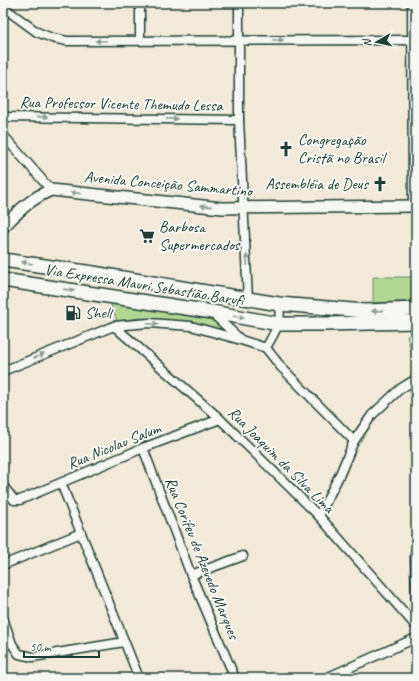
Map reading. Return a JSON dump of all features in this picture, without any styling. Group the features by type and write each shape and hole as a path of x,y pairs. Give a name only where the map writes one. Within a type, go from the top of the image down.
{"main road":[{"name":"Avenida Conceição Sammartino","path":"51,190 222,208 415,206"},
{"path":"3,227 22,208 37,196 51,190"},
{"name":"Via Expressa Mauri Sebastião Barufi","path":"3,260 93,273 279,304 365,311 416,309"},
{"name":"Via Expressa Mauri Sebastião Barufi","path":"3,280 212,312 279,324 416,322"}],"street":[{"path":"140,3 140,40"},
{"path":"239,3 239,120 245,208 248,299"},
{"path":"412,3 414,40 415,206"},
{"path":"3,7 37,32 52,38 67,41 414,40"},
{"name":"Rua Professor Vicente Themudo Lessa","path":"3,117 239,120"},
{"path":"3,135 51,190"},
{"path":"266,348 279,324 279,304"},
{"path":"212,312 241,340"},
{"path":"3,371 114,326 149,323 191,326 266,348 354,441"},
{"name":"Rua Joaquim da Silva Lima","path":"114,326 220,419 319,516 416,626"},
{"path":"319,516 340,474 354,441 372,416 400,389 416,379"},
{"name":"Rua Nicolau Salum","path":"3,486 14,500 20,500 144,448 220,419"},
{"name":"Rua Corifeu de Azevedo Marques","path":"144,448 191,575 235,678"},
{"path":"61,483 139,678"},
{"path":"3,565 81,533"},
{"path":"416,548 416,602"},
{"path":"191,575 243,556"},
{"path":"3,618 12,644 19,654 26,656 33,657 124,642"},
{"path":"326,678 416,638"}],"green space":[{"path":"373,277 416,277 416,301 373,303"},
{"path":"110,302 216,318 232,333 166,321 140,318 117,321"},
{"path":"416,335 416,359 415,359 407,336"}],"place":[{"name":"Congregação Cristã no Brasil","path":"286,149"},
{"name":"Assembléia de Deus","path":"380,184"},
{"name":"Barbosa Supermercados","path":"147,236"},
{"name":"Shell","path":"73,313"}]}
